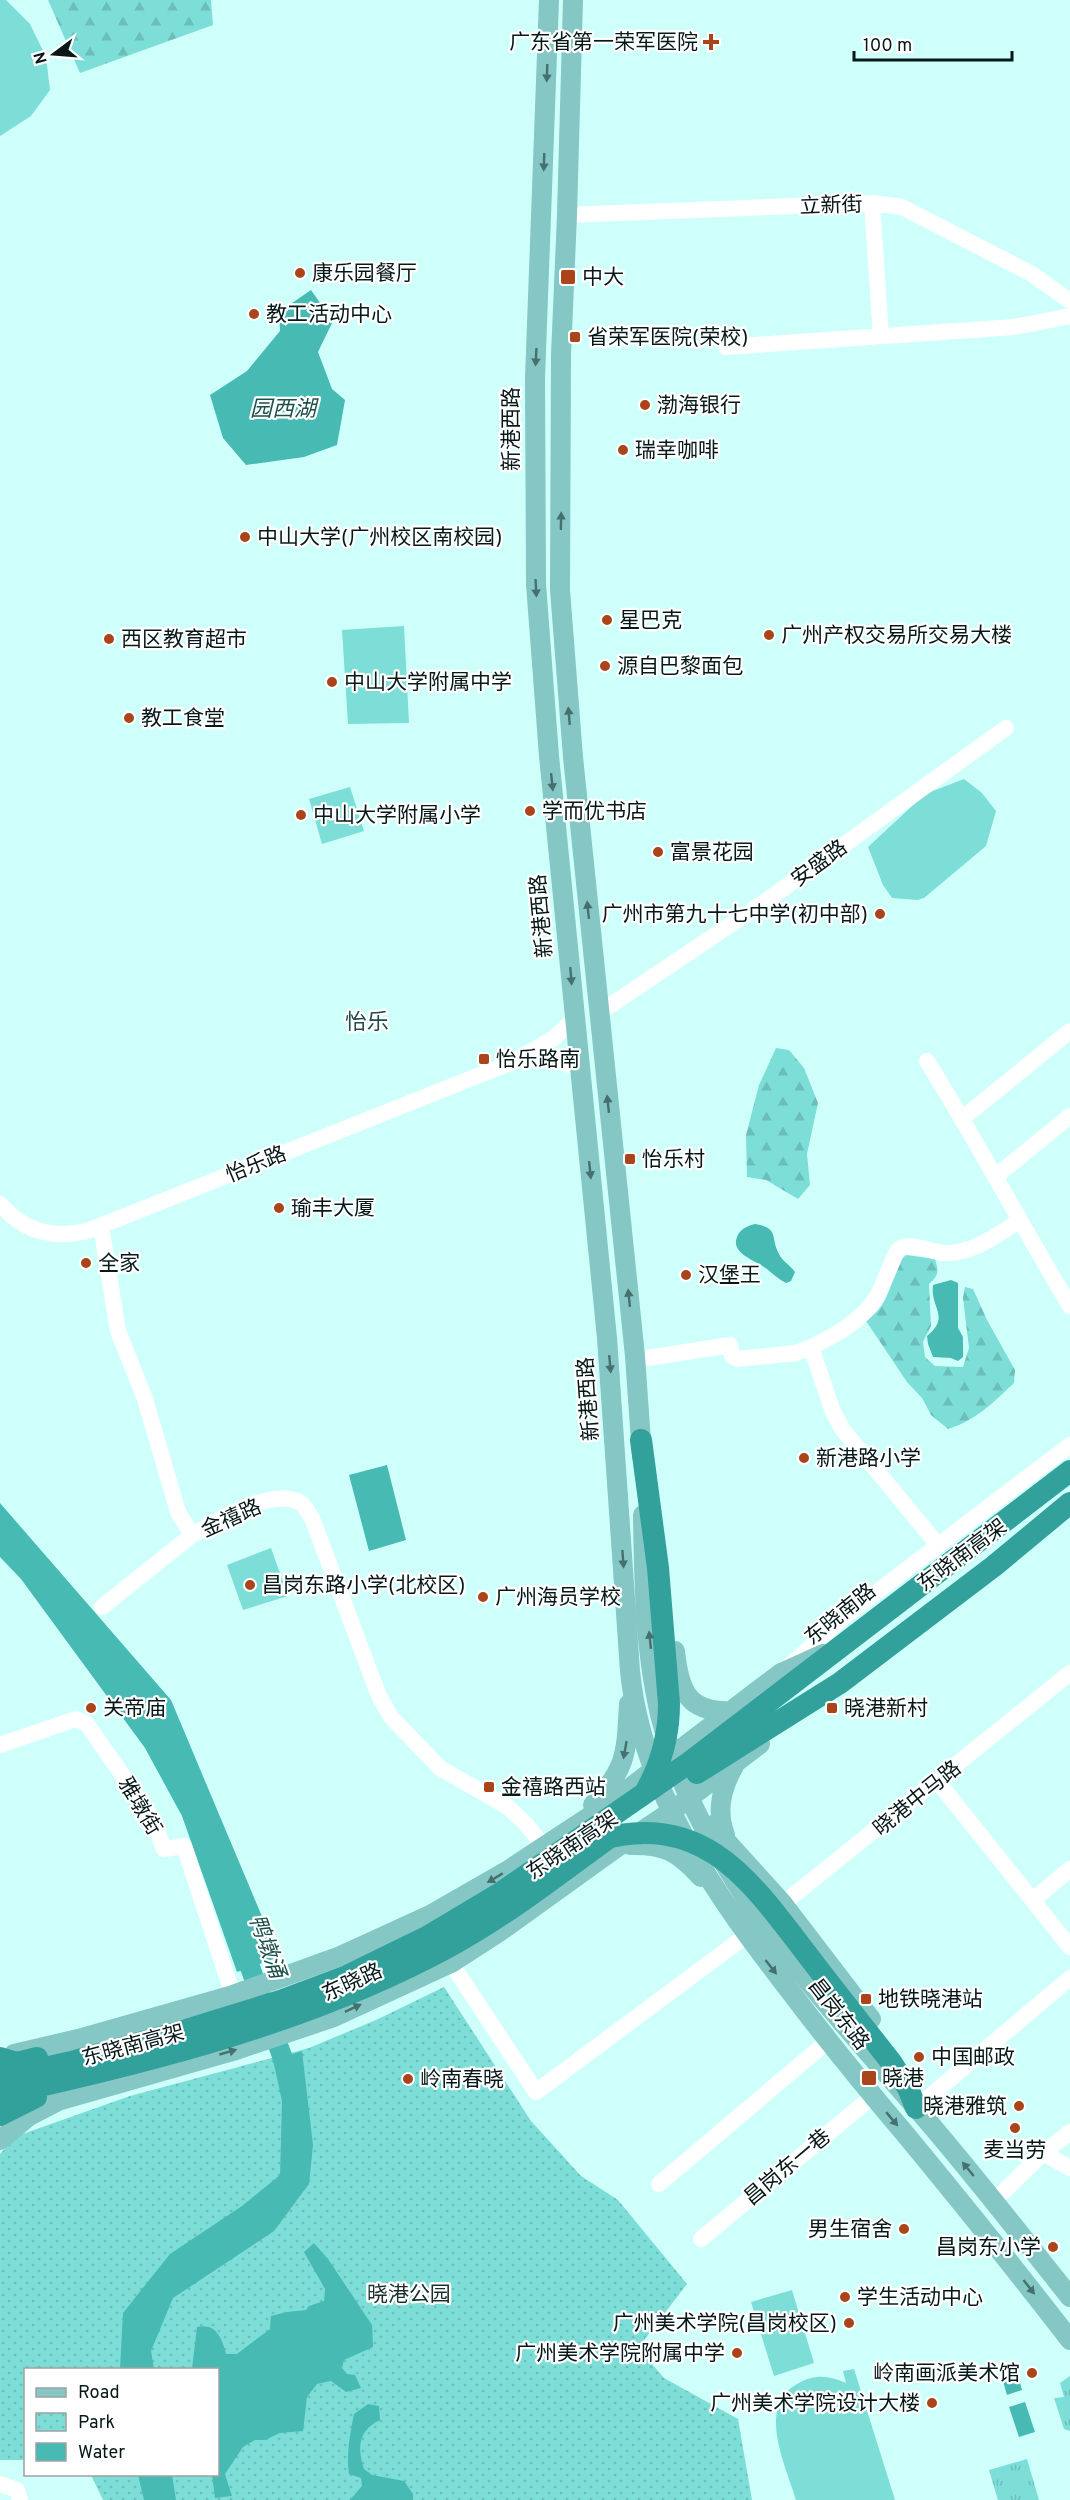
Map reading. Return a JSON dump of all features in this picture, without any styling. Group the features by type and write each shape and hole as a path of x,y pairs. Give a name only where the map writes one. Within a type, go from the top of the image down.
{"highway":[{"path":"602,1853 641,1801 658,1767 667,1735 668,1689 658,1568 641,1440"},
{"path":"680,1773 822,1646 1070,1456"},
{"name":"东晓南高架","path":"0,2095 251,2037 296,2021 335,1998 400,1971 452,1945 602,1853 680,1773 1070,1469"},
{"name":"东晓南高架","path":"0,2078 166,2036 279,2001 381,1960 446,1926 499,1894 680,1773 1070,1490"},
{"path":"680,1773 840,1683 1008,1554 1070,1503"},
{"path":"499,1894 562,1856 597,1840 637,1832 680,1838 711,1851 744,1875 897,2071 908,2088 916,2108"},
{"path":"0,2058 17,2063 137,2033 327,1977 381,1957 446,1926"},
{"path":"0,2115 16,2105 47,2093 149,2061"}],"main road":[{"name":"新港西路","path":"549,0 535,378 536,584 549,756 608,1348 630,1671 640,1725 680,1773"},
{"name":"新港西路","path":"573,0 561,355 560,590 573,757 635,1360 641,1440 646,1604 654,1678 662,1719 680,1773 673,1813"},
{"path":"641,1440 651,1469 660,1508 678,1676 684,1693 690,1700 716,1712 734,1711"},
{"name":"东晓南路","path":"680,1773 777,1701 832,1649 1070,1469"},
{"path":"916,2108 912,2081 907,2069 783,1904 728,1842 680,1773 737,1761 785,1726 878,1643 1070,1498"},
{"path":"781,1673 832,1649"},
{"path":"568,1831 609,1788 623,1761 626,1751 630,1671"},
{"name":"东晓南路","path":"680,1773 734,1711 781,1673"},
{"path":"640,1725 662,1719"},
{"path":"737,1761 722,1790 720,1806 722,1828 762,1920"},
{"name":"东晓路","path":"296,2021 334,2018 452,1963 502,1930 602,1853 673,1813 680,1773"},
{"name":"东晓路","path":"0,2058 78,2039 237,1994 370,1944 463,1898 568,1831 680,1773"},
{"name":"昌岗东路","path":"680,1773 736,1883 762,1920 849,2029 994,2201 1070,2297"},
{"name":"昌岗东路","path":"673,1813 724,1903 747,1935 828,2040 976,2220 1070,2340"},
{"path":"602,1853 657,1846 683,1858 724,1903"},
{"path":"0,2140 29,2116 58,2101 251,2037"}],"street":[{"path":"872,203 881,336"},
{"name":"立新街","path":"567,215 872,203 902,207 1032,274 1070,301"},
{"path":"726,347 1014,327 1070,316"},
{"name":"安盛路","path":"599,1013 766,901 1006,728"},
{"path":"515,1061 554,1038 575,1018"},
{"path":"963,1118 1070,1031"},
{"path":"515,1061 546,1057 580,1070"},
{"name":"怡乐路","path":"0,1204 22,1224 46,1234 77,1234 515,1061"},
{"path":"927,1061 963,1118 1019,1221 1070,1306"},
{"path":"995,1177 1070,1116"},
{"path":"635,1360 730,1345 732,1356 737,1359 796,1353 832,1337 864,1314 877,1297 890,1272 895,1254 900,1248 907,1246 943,1252 961,1252 974,1248 1019,1221"},
{"name":"金禧路","path":"101,1226 118,1331 146,1399 178,1512 192,1536 232,1514 266,1501 283,1498 302,1503 312,1518 379,1696 391,1717 440,1768 508,1807 526,1824 544,1847"},
{"path":"811,1347 833,1412 843,1430 938,1545"},
{"name":"东晓南路","path":"781,1673 844,1617 1070,1445"},
{"path":"785,1726 845,1690 1048,1534 1070,1514"},
{"path":"102,1607 192,1536"},
{"path":"816,1664 820,1673 832,1682"},
{"name":"晓港中马路","path":"762,1920 938,1782 1070,1673"},
{"name":"雅墩街","path":"0,1745 76,1719 87,1724 152,1818 164,1849 184,1846 237,1994"},
{"path":"938,1782 1070,1947"},
{"path":"568,1831 602,1853"},
{"path":"1033,1900 1070,1869"},
{"path":"452,1963 536,2092 747,1935"},
{"path":"916,2108 1070,1978"},
{"path":"659,2184 828,2040"},
{"name":"昌岗东一巷","path":"701,2239 873,2096"},
{"path":"994,2201 1043,2153 1070,2132"},
{"path":"1043,2153 1070,2168"},
{"path":"0,2484 17,2490 20,2500"}],"green space":[{"path":"0,0 6,0 30,24 46,57 50,90 31,116 0,136"},
{"path":"48,0 211,0 213,25 80,73"},
{"path":"404,626 409,723 348,724 342,630"},
{"path":"964,779 982,793 996,811 986,846 924,898 917,900 892,898 883,885 868,847 925,794"},
{"path":"350,787 364,831 322,844 309,799"},
{"path":"776,1048 789,1050 804,1068 818,1103 807,1154 810,1185 798,1199 766,1180 747,1177 746,1135 759,1085"},
{"path":"906,1255 935,1259 937,1267 936,1276 929,1284 931,1326 923,1342 925,1357 935,1366 963,1367 969,1348 963,1298 965,1287 973,1289 987,1320 1015,1370 1014,1383 991,1404 967,1421 948,1429 931,1415 922,1398 907,1382 866,1321 883,1304 896,1269"},
{"path":"271,1548 288,1596 243,1610 227,1565"},
{"name":"晓港公园","path":"444,1987 531,2121 581,2176 618,2200 687,2284 638,2348 664,2378 738,2419 752,2500 103,2500 91,2476 219,2476 219,2368 24,2368 24,2460 0,2460 0,2154 17,2136 130,2096 309,2048 376,2020"},
{"path":"792,2290 814,2363 774,2376 751,2302"},
{"path":"854,2369 895,2500 796,2500 777,2438 778,2407 785,2394 809,2378 833,2378 846,2383 843,2371"},
{"path":"1070,2376 1070,2431 1064,2429 1054,2398 1064,2397 1060,2383"},
{"path":"1027,2459 1039,2500 998,2500 989,2470"}],"water":[{"name":"园西湖","path":"311,290 333,321 318,352 332,389 345,400 337,445 304,457 246,465 223,438 210,395 247,371 280,331 279,312"},
{"path":"755,1224 768,1228 773,1234 780,1256 795,1272 791,1281 786,1283 737,1248 737,1237 740,1232"},
{"path":"951,1280 958,1283 958,1328 963,1337 963,1357 958,1361 951,1358 933,1357 927,1336 938,1323 939,1317 933,1285"},
{"path":"387,1465 406,1540 369,1551 349,1475"},
{"path":"0,1503 171,1700 279,1957 237,1972 182,1816 145,1748 21,1579 0,1557"},
{"path":"302,2051 313,2145 309,2184 274,2231 173,2298 151,2351 154,2368 120,2368 123,2313 170,2254 242,2206 280,2175 282,2101 273,2060"},
{"path":"314,2243 328,2259 372,2325 373,2347 344,2360 342,2368 347,2374 355,2375 361,2388 346,2392 331,2381 317,2384 307,2397 303,2431 280,2433 265,2440 255,2440 243,2447 225,2474 232,2496 215,2498 212,2476 219,2476 219,2368 192,2368 197,2327 209,2327 220,2337 226,2354 237,2354 270,2329 271,2316 306,2310 309,2306 324,2301 325,2289 304,2252"},
{"path":"1014,2361 1022,2390 1007,2395 1000,2371 1006,2369 1005,2364"},
{"path":"1025,2402 1035,2432 1019,2437 1009,2407"},
{"path":"368,2404 379,2406 380,2420 367,2429 361,2440 360,2454 364,2469 372,2475 404,2481 413,2494 413,2500 350,2500 362,2486 361,2478 349,2474 348,2466 354,2414"},
{"path":"138,2476 172,2476 176,2500 144,2500"}],"waterway":[{"name":"鸭墩涌","path":"241,1942 291,2081"}],"place":[{"name":"广东省第一荣军医院","path":"711,42"},
{"name":"康乐园餐厅","path":"300,273"},
{"name":"中大","path":"568,277"},
{"name":"教工活动中心","path":"254,314"},
{"name":"省荣军医院(荣校)","path":"575,337"},
{"name":"渤海银行","path":"645,405"},
{"name":"瑞幸咖啡","path":"623,450"},
{"name":"中山大学(广州校区南校园)","path":"245,537"},
{"name":"星巴克","path":"607,620"},
{"name":"广州产权交易所交易大楼","path":"769,635"},
{"name":"西区教育超市","path":"109,639"},
{"name":"源自巴黎面包","path":"605,666"},
{"name":"中山大学附属中学","path":"332,682"},
{"name":"教工食堂","path":"129,718"},
{"name":"学而优书店","path":"530,811"},
{"name":"中山大学附属小学","path":"301,815"},
{"name":"富景花园","path":"658,852"},
{"name":"广州市第九十七中学(初中部)","path":"880,914"},
{"name":"怡乐路南","path":"484,1059"},
{"name":"怡乐村","path":"630,1159"},
{"name":"瑜丰大厦","path":"279,1208"},
{"name":"全家","path":"86,1263"},
{"name":"汉堡王","path":"686,1275"},
{"name":"新港路小学","path":"804,1458"},
{"name":"昌岗东路小学(北校区)","path":"250,1585"},
{"name":"广州海员学校","path":"483,1597"},
{"name":"关帝庙","path":"91,1708"},
{"name":"晓港新村","path":"832,1708"},
{"name":"金禧路西站","path":"489,1787"},
{"name":"地铁晓港站","path":"866,1999"},
{"name":"中国邮政","path":"919,2057"},
{"name":"晓港","path":"869,2078"},
{"name":"岭南春晓","path":"408,2079"},
{"name":"晓港雅筑","path":"1019,2106"},
{"name":"麦当劳","path":"1015,2128"},
{"name":"男生宿舍","path":"904,2229"},
{"name":"昌岗东小学","path":"1053,2247"},
{"name":"学生活动中心","path":"845,2297"},
{"name":"广州美术学院(昌岗校区)","path":"849,2323"},
{"name":"广州美术学院附属中学","path":"737,2353"},
{"name":"岭南画派美术馆","path":"1032,2373"},
{"name":"广州美术学院设计大楼","path":"932,2403"}],"district":[{"name":"怡乐","path":"367,1021"}]}
